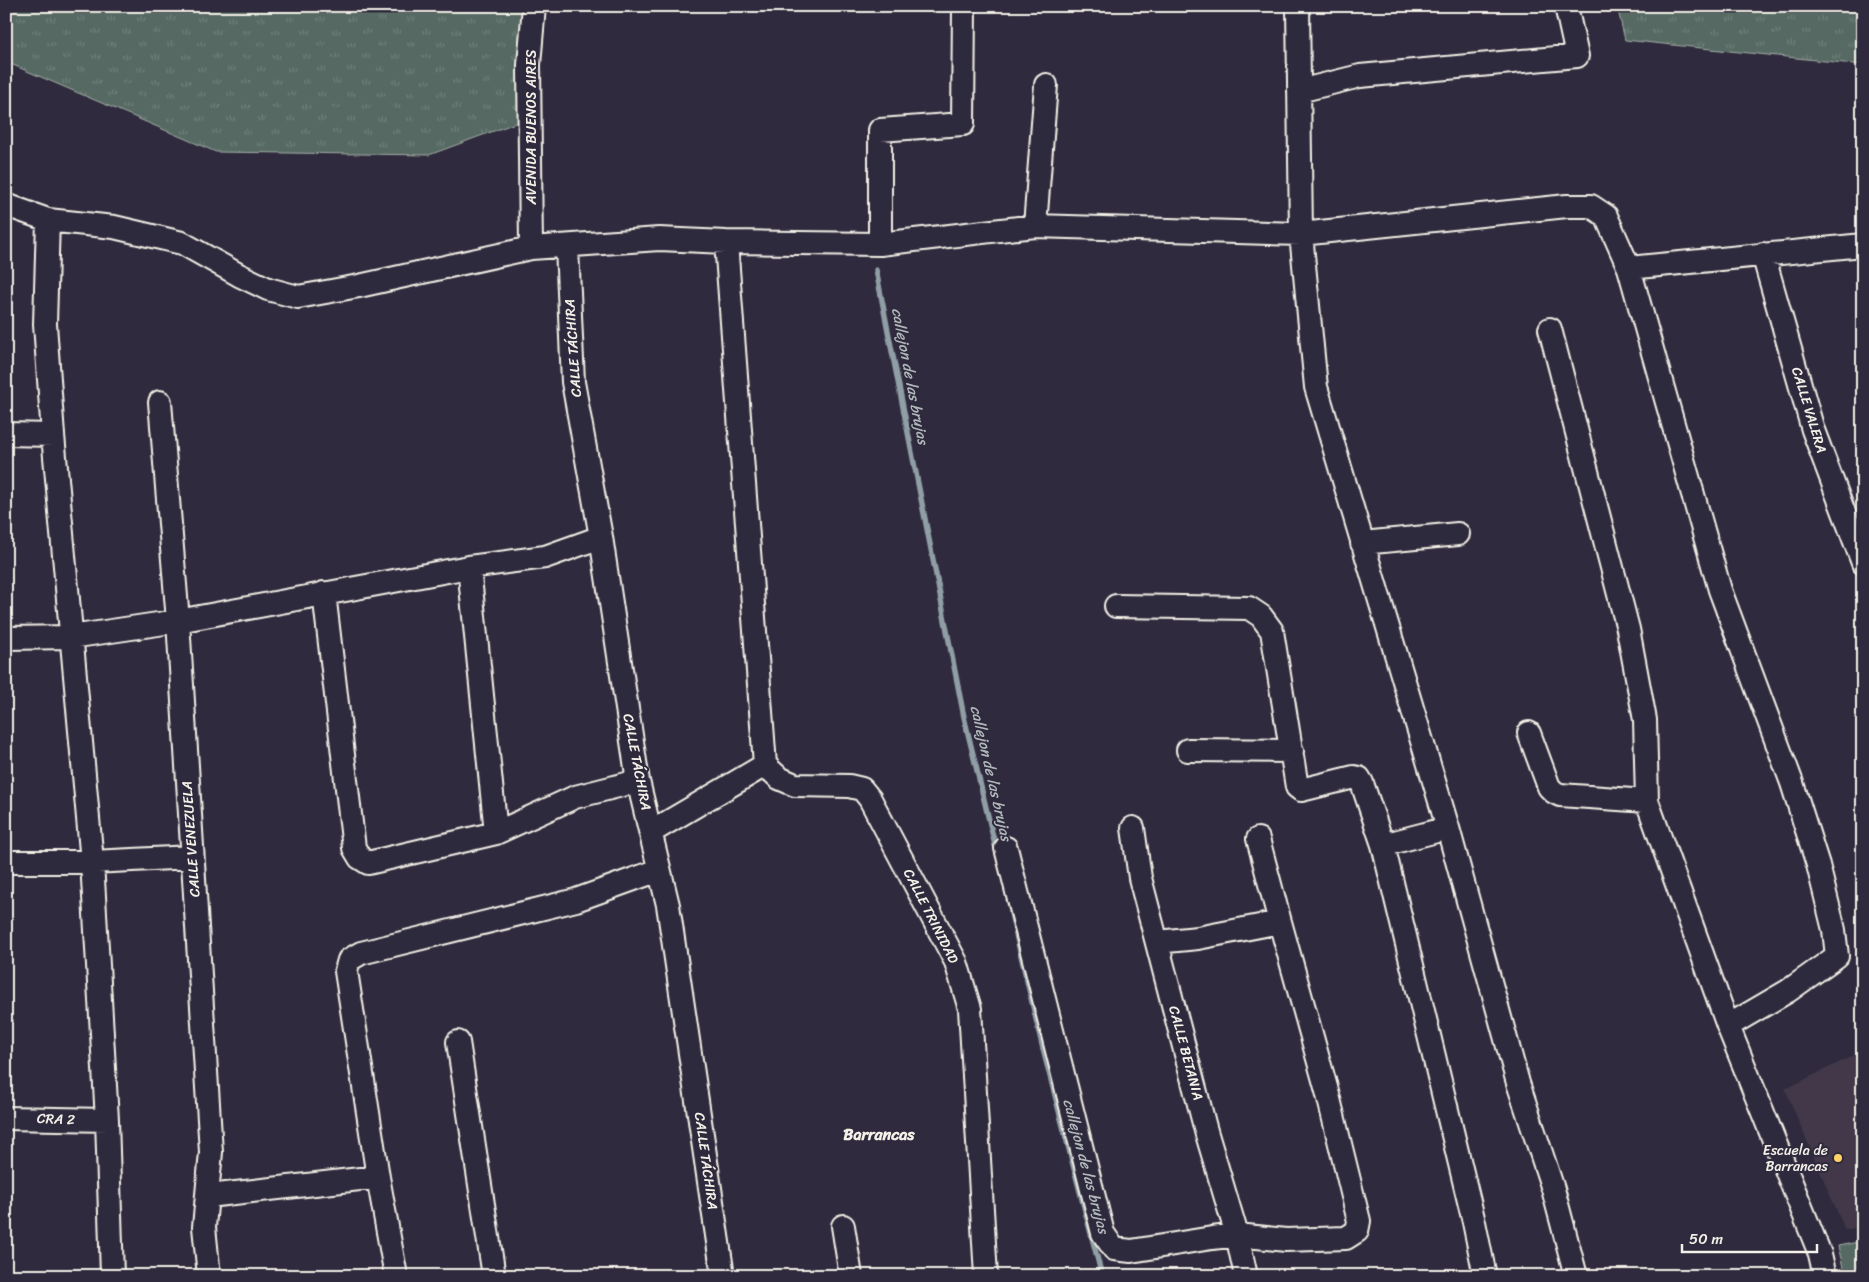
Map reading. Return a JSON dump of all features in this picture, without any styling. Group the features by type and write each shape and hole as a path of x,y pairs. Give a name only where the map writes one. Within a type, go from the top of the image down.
{"street":[{"name":"AVENIDA BUENOS AIRES","path":"532,248 529,65 534,6"},
{"path":"880,244 880,130 962,124 964,6"},
{"path":"1298,6 1301,234 1316,388 1448,828 1518,1083 1553,1190 1576,1276"},
{"path":"1299,91 1360,76 1577,56 1566,6"},
{"path":"1035,226 1046,85"},
{"path":"6,205 48,220 114,228 182,243 239,276 268,289 298,297 359,286 532,248 659,239 880,244 1035,226 1301,234 1567,206 1591,206 1606,216 1629,268 1720,590 1792,783 1818,865 1834,930 1837,956 1788,991 1728,1026"},
{"path":"48,220 45,324 53,435 92,862 107,1120 112,1276"},
{"path":"651,832 765,765 726,242"},
{"path":"1629,268 1863,245"},
{"name":"CALLE TÁCHIRA","path":"567,247 573,382 601,537 638,781 668,905 723,1276"},
{"name":"CALLE VALERA","path":"1763,254 1813,430 1863,563"},
{"path":"1550,329 1628,629 1646,720 1647,801 1728,1026 1820,1254 1825,1276"},
{"name":"CALLE VENEZUELA","path":"160,402 178,621 211,1152 204,1227 209,1276"},
{"path":"6,434 53,435"},
{"path":"1362,543 1458,534"},
{"path":"6,638 71,637 178,621 469,567 545,557 601,537"},
{"path":"469,567 496,833"},
{"path":"324,593 354,848 360,858 368,863 496,833 575,797 638,781"},
{"path":"1116,606 1249,608 1261,616 1272,631 1298,789 1301,790 1354,777 1359,778 1362,783 1384,845 1470,1204 1485,1276"},
{"path":"1529,733 1549,787 1554,792 1560,795 1647,801"},
{"path":"1188,750 1292,751"},
{"name":"CALLE TRINIDAD","path":"765,765 779,778 795,785 849,786 862,789 870,798 956,962 970,1009 986,1276"},
{"name":"CALLE BETANIA","path":"1133,828 1140,878 1206,1131 1237,1235 1246,1276"},
{"path":"1384,845 1448,828"},
{"path":"1006,848 1103,1233 1114,1249 1131,1252 1237,1235 1286,1240 1346,1238 1357,1231 1359,1221 1258,839"},
{"path":"6,862 92,862 192,857"},
{"path":"396,1276 378,1177 346,971 349,960 361,953 576,900 659,870"},
{"path":"1157,942 1198,938 1280,922"},
{"path":"458,1042 494,1276"},
{"name":"CRA 2","path":"6,1118 107,1120"},
{"path":"208,1196 378,1177"},
{"path":"843,1226 851,1276"}],"shaded area":[{"name":"Escuela de Barrancas","path":"1863,1051 1863,1226 1845,1230 1785,1089"}],"green space":[{"path":"6,6 534,6 529,118 429,155 216,152 6,62"},
{"path":"1617,6 1863,6 1863,65 1625,40"},
{"path":"1863,1241 1863,1276 1845,1276 1838,1246"}],"waterway":[{"name":"callejon de las brujas","path":"876,270 964,717 997,853"},
{"name":"callejon de las brujas","path":"1011,913 1044,1053 1102,1276"}],"place":[{"name":"Escuela de Barrancas","path":"1838,1158"}],"district":[{"name":"Barrancas","path":"879,1134"}]}
